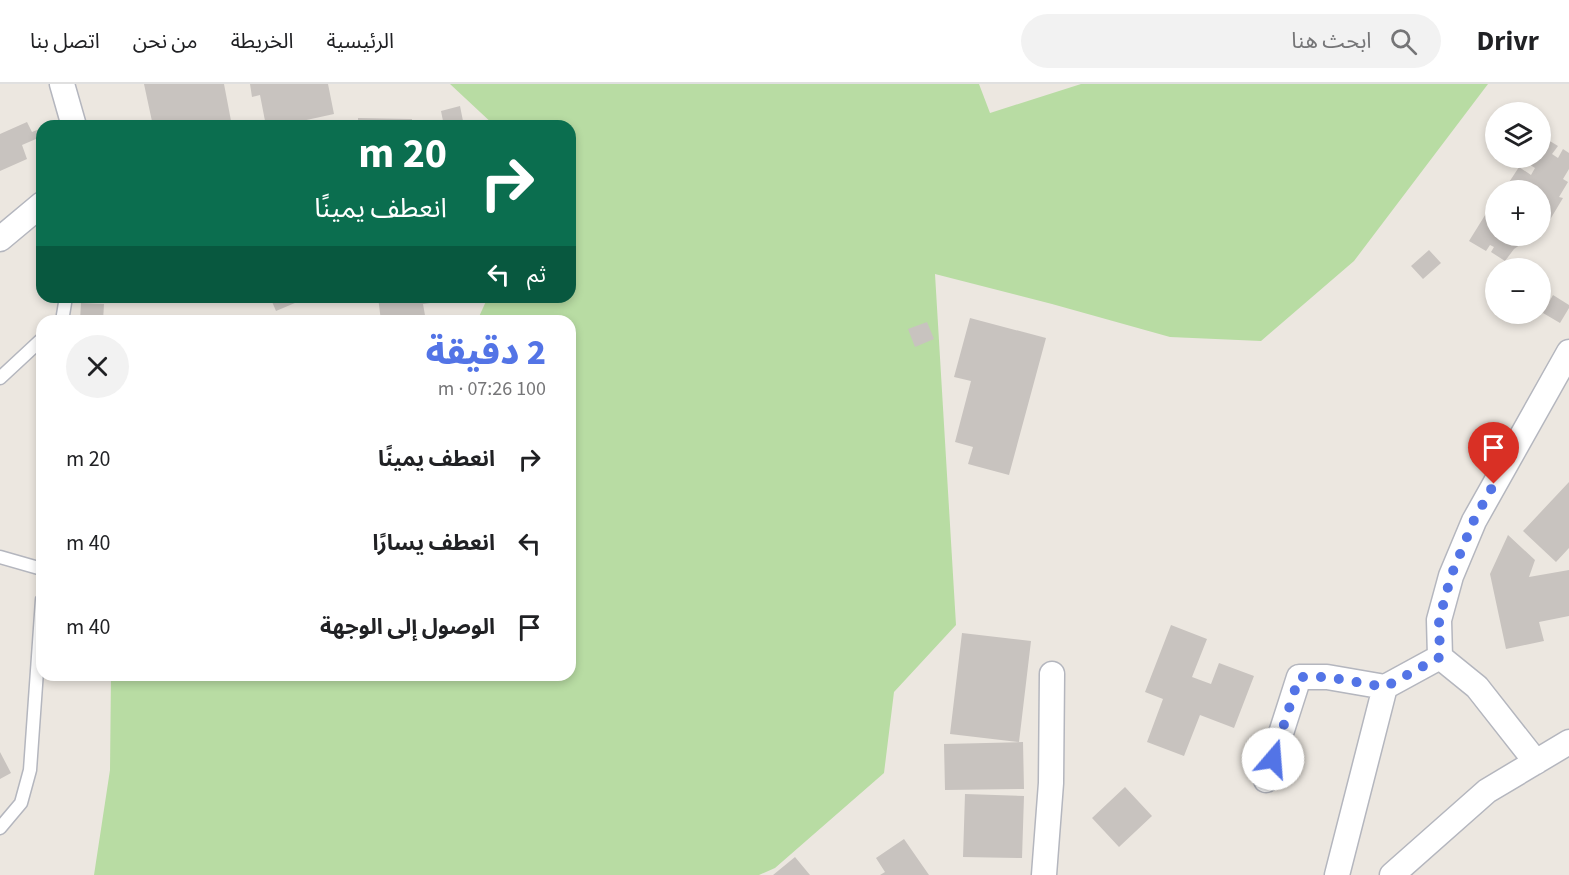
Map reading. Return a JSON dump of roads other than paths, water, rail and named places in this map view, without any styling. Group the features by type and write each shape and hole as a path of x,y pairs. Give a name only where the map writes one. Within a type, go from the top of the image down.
{"street":[{"path":"62,84 72,120"},
{"path":"0,239 36,209"},
{"path":"1536,762 1477,687 1440,657 1439,620 1451,576 1479,512 1569,352"},
{"path":"1266,780 1299,677 1327,677 1385,687 1440,657"},
{"path":"1044,875 1052,783 1052,674"},
{"path":"1337,875 1385,687"},
{"path":"1392,875 1487,791 1569,742"}],"lane":[{"path":"0,378 36,345"},
{"path":"0,557 36,567"},
{"path":"0,828 21,803 30,770 36,681"}]}
